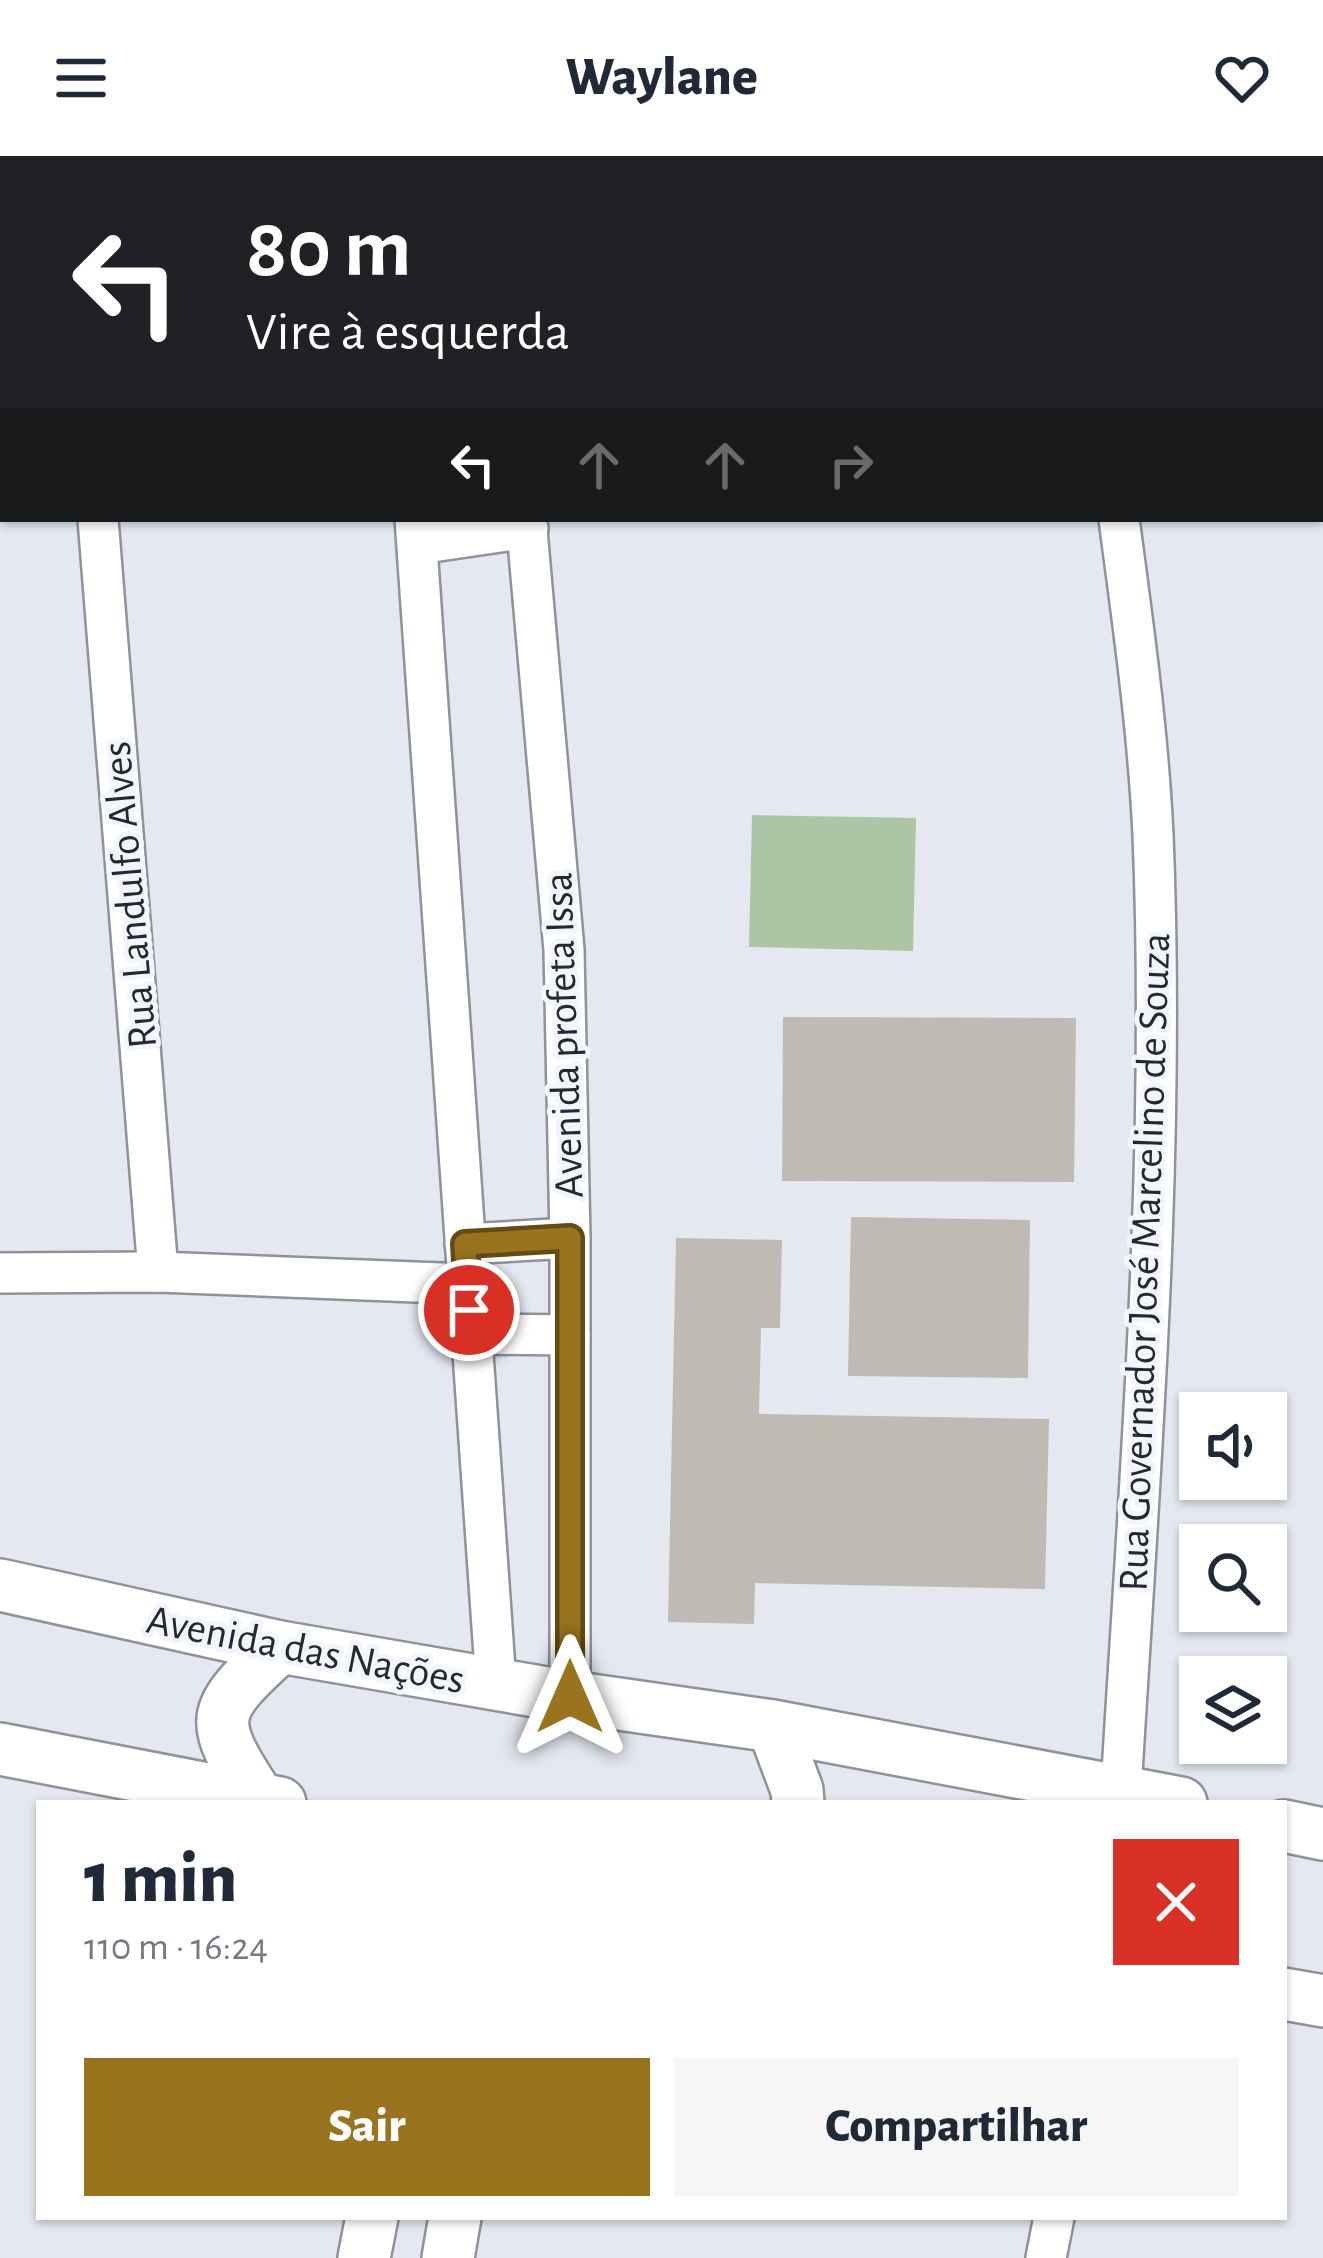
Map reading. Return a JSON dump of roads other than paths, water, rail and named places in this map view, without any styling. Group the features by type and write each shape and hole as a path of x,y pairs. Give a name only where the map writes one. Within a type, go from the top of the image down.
{"street":[{"name":"Rua Landulfo Alves","path":"98,522 158,1272"},
{"name":"Rua Governador José Marcelino de Souza","path":"1119,522 1153,833 1156,1130 1121,1790"},
{"path":"496,1684 416,531 527,524"},
{"name":"Avenida profeta Issa","path":"527,524 564,950 570,1238 570,1697"},
{"path":"465,1244 570,1238"},
{"path":"0,1273 158,1272 467,1284"},
{"path":"471,1334 570,1335"},
{"name":"Avenida das Nações","path":"0,1585 280,1647 773,1726 1167,1800"},
{"path":"269,1800 230,1753 222,1727 230,1695 280,1647"},
{"path":"773,1726 798,1800"},
{"path":"0,1749 265,1800"},
{"path":"1287,1827 1323,1834"},
{"path":"1287,1995 1323,2001"},
{"path":"364,2258 371,2220"},
{"path":"448,2258 454,2220"},
{"path":"1046,2258 1053,2220"}]}
